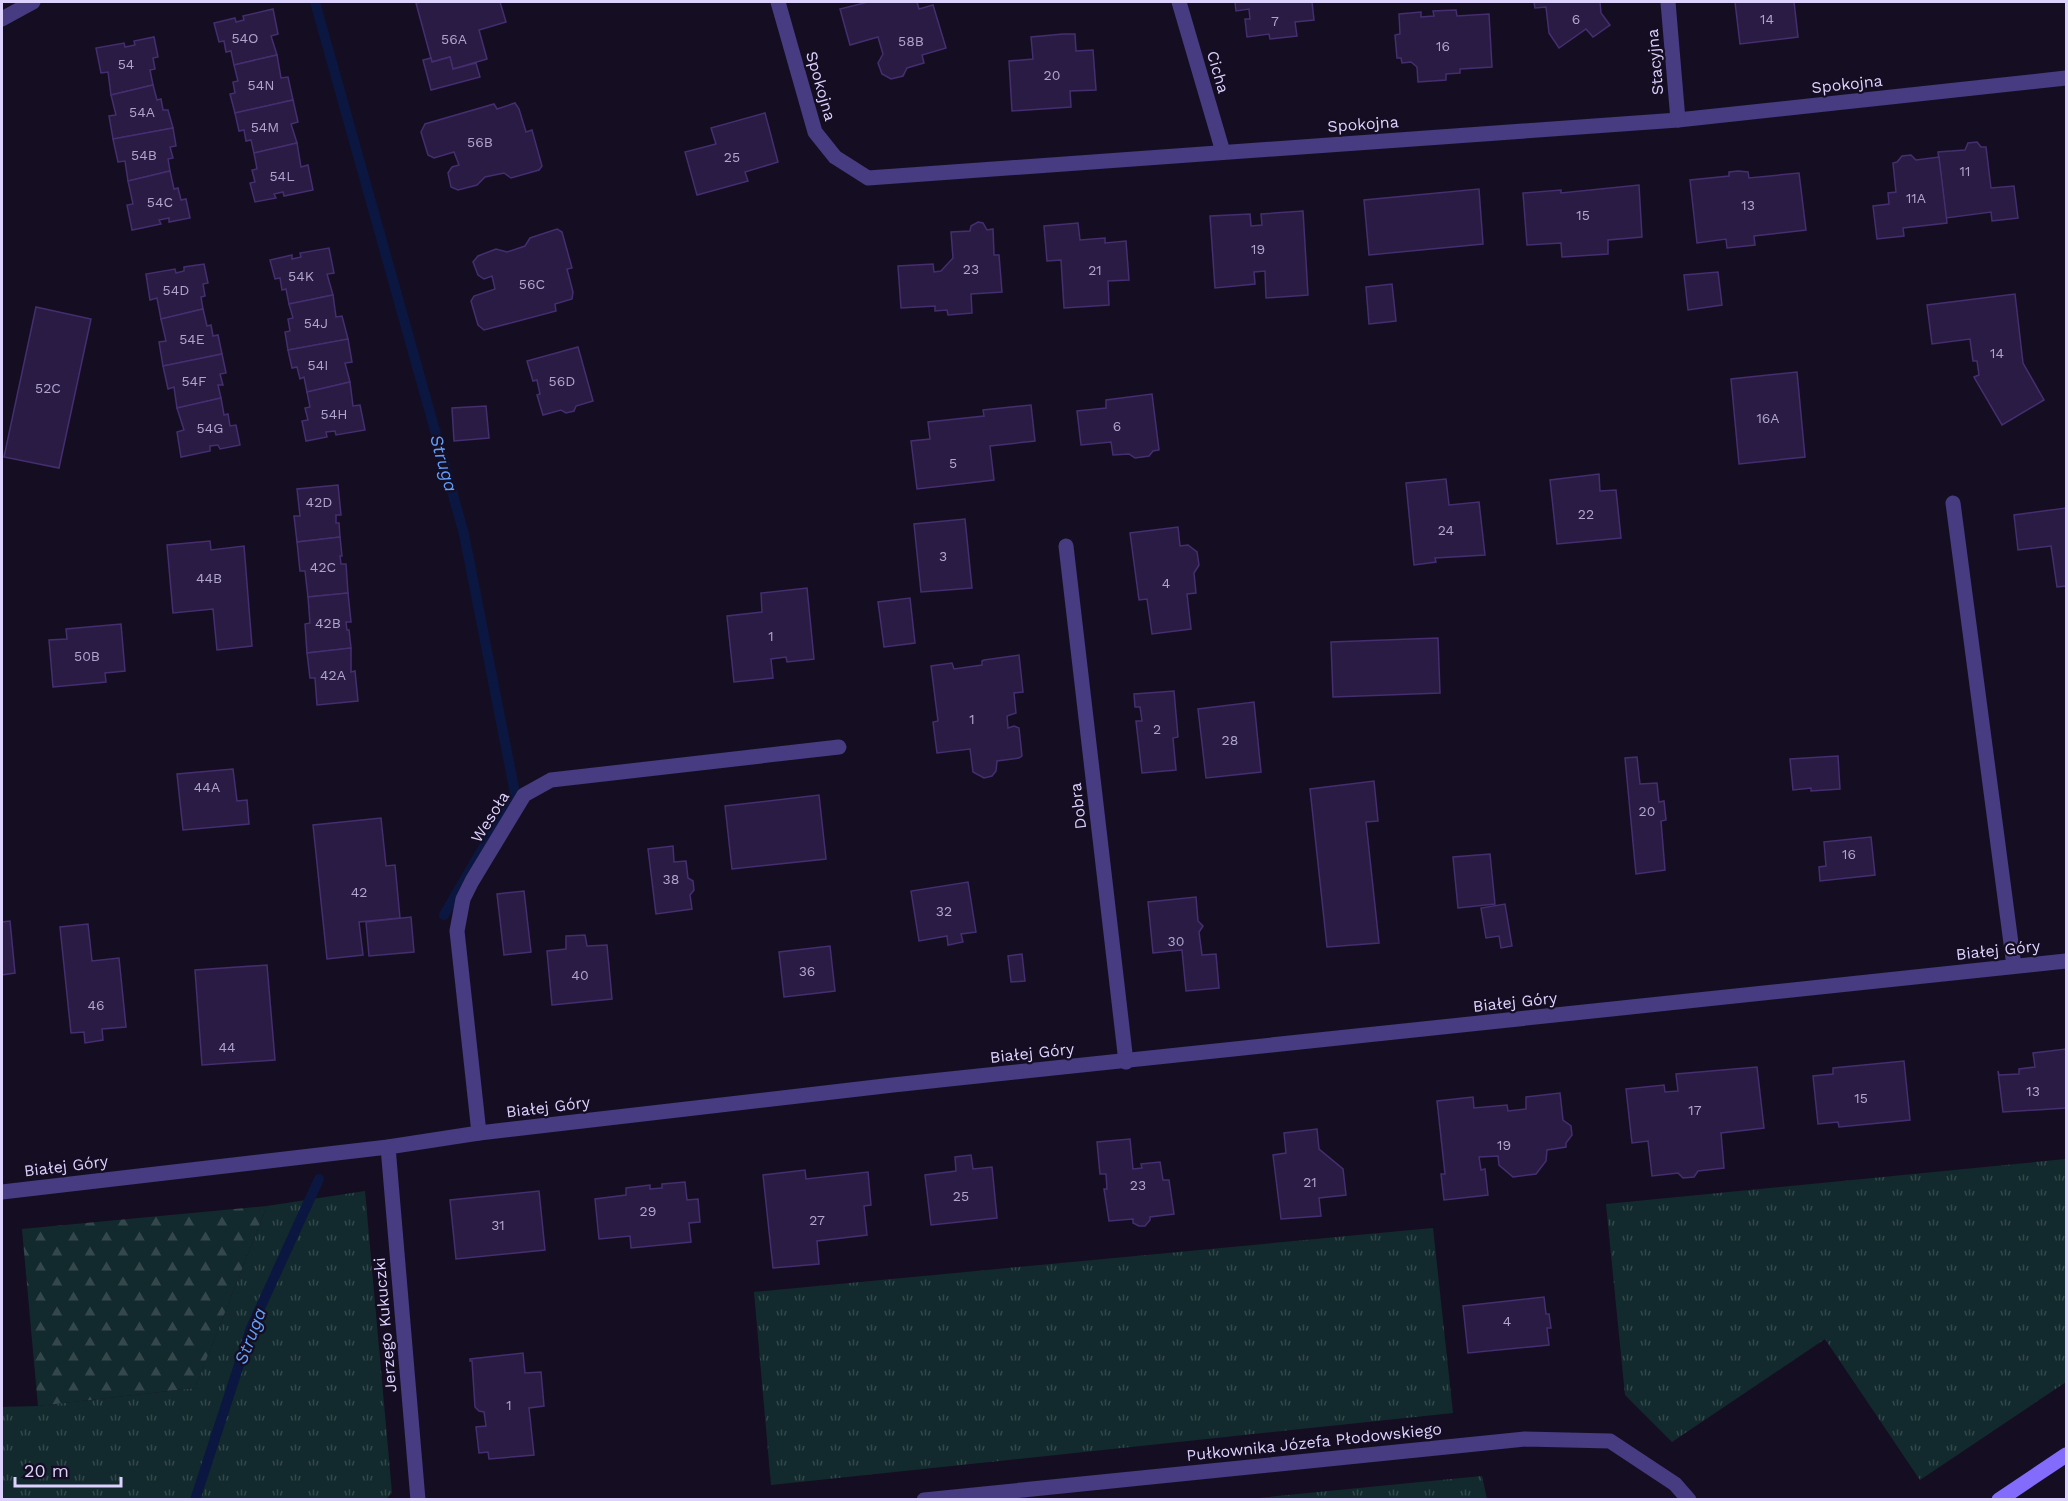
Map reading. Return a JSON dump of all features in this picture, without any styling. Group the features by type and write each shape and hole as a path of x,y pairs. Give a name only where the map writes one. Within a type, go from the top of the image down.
{"street":[{"path":"2,19 33,2"},
{"name":"Spokojna","path":"778,2 815,132 834,158 867,178 1678,120 2067,78"},
{"name":"Cicha","path":"1179,2 1223,152"},
{"name":"Stacyjna","path":"1668,2 1678,120"},
{"path":"1953,503 2014,966"},
{"name":"Dobra","path":"1066,546 1126,1062"},
{"name":"Wesoła","path":"479,1133 458,931 463,899 524,795 551,780 839,747"},
{"name":"Białej Góry","path":"2,1192 893,1085 2067,961"},
{"name":"Jerzego Kukuczki","path":"388,1147 418,1500"},
{"name":"Pułkownika Józefa Płodowskiego","path":"924,1500 1526,1439 1610,1442 1676,1484 1689,1500"},
{"path":"1999,1500 2067,1455"}],"green space":[{"path":"2066,1159 2066,1382 1920,1480 1825,1339 1672,1442 1625,1395 1606,1204"},
{"path":"365,1191 392,1493 386,1499 2,1500 2,1407 38,1406 195,1388 267,1206"},
{"path":"267,1206 195,1388 38,1406 22,1229"},
{"path":"1433,1228 1453,1413 771,1485 754,1292"},
{"path":"1482,1476 1487,1499 1248,1499"}],"building":[{"path":"500,2 506,22 479,30 487,59 453,69 450,57 432,62 416,3"},
{"path":"868,2 917,2 919,9 933,5 946,48 922,55 924,63 907,68 903,76 891,79 882,74 878,63 883,54 878,37 850,45 840,9"},
{"path":"1235,2 1312,2 1314,20 1295,22 1297,36 1270,39 1269,34 1247,37 1245,19 1250,19 1249,9 1236,11"},
{"path":"1534,2 1600,2 1601,13 1610,25 1593,37 1586,29 1559,48 1549,33 1546,7 1535,8"},
{"path":"1735,2 1794,2 1798,37 1740,44"},
{"path":"273,9 278,34 271,36 277,55 234,65 231,51 226,52 224,41 219,42 214,23 235,18 236,22 244,20 243,16"},
{"path":"1456,10 1457,16 1489,14 1492,67 1460,69 1460,73 1446,74 1446,80 1418,82 1417,67 1411,62 1402,63 1401,58 1397,58 1395,35 1400,34 1399,14 1421,12 1421,17 1434,16 1433,11"},
{"path":"1075,34 1076,51 1093,50 1096,90 1070,91 1071,107 1012,111 1009,61 1033,59 1031,37"},
{"path":"154,37 158,57 153,58 155,69 150,70 153,85 111,95 108,72 101,73 96,48 124,43 125,47 135,45 134,41"},
{"path":"277,55 281,78 288,77 293,100 235,113 230,94 235,93 233,82 238,81 234,65"},
{"path":"450,57 453,69 476,63 480,77 431,90 423,60 431,58 432,62"},
{"path":"153,85 157,100 161,99 163,110 168,110 173,128 113,139 109,116 116,115 111,95"},
{"path":"293,100 298,122 291,124 297,143 254,153 251,140 246,141 244,130 239,131 235,113"},
{"path":"515,103 526,132 532,130 542,166 539,170 511,178 504,173 485,177 477,185 458,190 451,187 448,173 452,167 459,165 454,152 434,158 428,155 421,132 425,124 494,104 497,109"},
{"path":"765,113 778,162 745,172 748,181 697,195 685,152 716,144 711,128"},
{"path":"173,128 176,146 170,147 173,158 168,159 170,171 128,181 125,161 118,162 113,139"},
{"path":"1977,142 1981,147 1986,147 1991,188 2014,186 2018,218 1992,221 1991,212 1946,218 1938,152 1965,150 1968,143"},
{"path":"297,143 301,167 308,165 313,190 284,196 283,192 274,194 276,198 255,202 250,183 255,182 252,170 257,169 254,153"},
{"path":"1911,155 1916,160 1939,157 1947,223 1903,228 1904,236 1877,239 1873,206 1889,204 1888,193 1896,192 1893,163 1902,156"},
{"path":"170,171 174,189 178,188 181,200 186,199 190,218 169,222 169,218 159,220 161,224 132,230 127,205 133,204 128,181"},
{"path":"1729,172 1748,172 1749,178 1799,173 1806,230 1754,236 1755,245 1727,248 1726,239 1697,243 1690,180 1729,176"},
{"path":"1639,185 1642,237 1608,240 1608,254 1562,257 1561,243 1527,245 1523,193 1561,190 1561,193"},
{"path":"1479,189 1483,244 1369,255 1364,200"},
{"path":"1303,211 1308,295 1266,298 1265,271 1254,272 1255,284 1215,288 1210,216 1250,214 1251,226 1262,225 1261,214"},
{"path":"978,222 983,223 987,230 993,229 994,255 999,255 1002,292 971,294 972,313 948,315 947,310 935,311 935,306 901,308 898,266 933,264 934,272 941,271 953,258 951,232 970,231 971,226"},
{"path":"1078,223 1080,240 1105,238 1105,243 1126,241 1129,280 1108,281 1109,305 1064,308 1061,260 1047,261 1044,226"},
{"path":"557,229 562,232 572,268 567,269 573,292 572,299 555,304 556,311 484,330 478,325 471,301 474,296 495,289 492,276 484,279 478,275 473,262 478,256 496,249 507,252 525,246 530,238"},
{"path":"329,248 334,273 327,274 333,295 289,304 286,289 282,290 280,278 275,279 270,260 292,255 292,259 301,257 300,253"},
{"path":"204,264 208,283 203,284 205,296 201,297 203,309 161,319 157,298 150,300 146,274 175,269 176,273 184,271 184,267"},
{"path":"1718,272 1722,305 1688,310 1684,275"},
{"path":"1392,284 1396,321 1369,324 1366,287"},
{"path":"2015,294 2023,363 2044,400 2002,425 1974,377 1979,375 1977,361 1973,361 1970,339 1932,344 1927,305"},
{"path":"333,295 336,317 342,316 348,339 288,350 285,332 290,331 288,319 293,318 289,304"},
{"path":"36,307 91,319 59,468 4,457"},
{"path":"203,309 207,326 211,325 213,336 218,335 222,354 163,366 159,342 166,341 161,319"},
{"path":"348,339 352,362 345,363 350,382 307,392 304,377 300,379 297,367 292,368 288,350"},
{"path":"578,347 593,401 576,406 574,411 566,413 561,410 543,415 537,395 540,394 537,380 533,381 527,361"},
{"path":"222,354 226,373 220,374 223,385 218,385 221,398 177,408 174,387 168,389 163,366"},
{"path":"1797,372 1805,457 1739,464 1731,379"},
{"path":"350,382 353,406 360,405 365,430 336,435 335,431 326,432 327,437 306,441 302,421 308,420 305,408 310,407 307,392"},
{"path":"1152,394 1159,450 1153,451 1149,456 1135,458 1129,454 1113,455 1111,442 1081,445 1077,411 1106,408 1106,400"},
{"path":"221,398 224,415 228,414 230,426 236,425 240,445 220,449 218,445 210,446 210,451 181,457 177,432 184,430 177,408"},
{"path":"1031,405 1035,441 990,446 994,480 917,489 911,441 930,439 928,422 984,416 983,410"},
{"path":"486,406 489,438 454,441 452,408"},
{"path":"1599,474 1600,491 1616,490 1621,538 1557,544 1550,480"},
{"path":"1446,479 1449,505 1479,502 1485,555 1435,558 1436,562 1414,565 1406,483"},
{"path":"338,485 341,515 336,515 336,523 339,523 340,537 297,542 294,516 300,516 297,489"},
{"path":"2066,508 2066,586 2057,587 2051,546 2018,550 2014,515"},
{"path":"965,519 972,588 921,592 914,524"},
{"path":"1178,527 1180,546 1188,545 1197,552 1199,565 1194,573 1196,593 1187,594 1191,629 1152,634 1147,599 1139,600 1130,533"},
{"path":"340,537 341,564 346,564 348,593 308,597 305,571 300,571 297,542"},
{"path":"210,541 211,550 244,546 252,646 217,650 213,609 173,613 167,545"},
{"path":"807,588 814,659 787,662 786,657 771,659 773,678 734,682 727,616 762,612 761,593"},
{"path":"348,593 351,622 346,622 351,648 307,653 305,624 310,623 308,597"},
{"path":"910,598 915,643 884,647 878,602"},
{"path":"121,624 125,671 105,673 106,682 53,687 49,640 67,639 66,629"},
{"path":"1438,638 1440,693 1333,697 1331,642"},
{"path":"351,648 351,672 355,671 358,701 317,705 315,678 310,678 307,653"},
{"path":"1019,655 1023,692 1014,693 1016,713 1007,716 1008,728 1014,726 1019,728 1022,756 997,761 996,771 992,776 984,778 973,772 970,749 937,753 933,722 938,721 931,666 952,663 954,669 982,665 984,660"},
{"path":"1174,691 1178,737 1173,738 1176,770 1142,773 1136,721 1142,721 1140,707 1135,707 1134,694"},
{"path":"1254,702 1261,772 1206,778 1198,709"},
{"path":"1838,756 1840,789 1793,790 1790,759"},
{"path":"1637,757 1640,784 1657,783 1659,802 1664,801 1666,820 1661,821 1665,870 1636,874 1625,758"},
{"path":"233,769 237,801 247,800 249,824 183,830 177,774"},
{"path":"1374,781 1378,821 1366,822 1379,943 1327,947 1310,789"},
{"path":"819,795 826,859 732,869 725,806"},
{"path":"381,818 386,866 395,865 400,918 359,922 363,955 327,959 313,825"},
{"path":"1871,837 1875,875 1820,881 1819,867 1826,866 1824,842"},
{"path":"673,846 674,862 686,861 688,878 693,881 694,890 690,895 692,909 656,914 648,849"},
{"path":"1490,854 1495,904 1458,908 1453,857"},
{"path":"968,882 976,932 961,934 963,942 948,945 947,936 919,941 911,891"},
{"path":"524,891 531,952 504,955 497,894"},
{"path":"1196,897 1198,921 1203,926 1199,932 1202,955 1216,954 1219,988 1186,991 1182,950 1153,953 1148,902"},
{"path":"1505,904 1512,946 1501,948 1499,936 1486,938 1481,908"},
{"path":"411,917 414,952 369,956 366,922"},
{"path":"10,921 15,973 2,975 2,922"},
{"path":"88,924 92,961 119,958 126,1027 102,1029 103,1040 85,1043 84,1032 71,1033 60,927"},
{"path":"585,935 587,946 607,945 612,999 552,1005 547,951 566,949 566,936"},
{"path":"830,946 835,991 784,997 779,952"},
{"path":"1022,954 1025,981 1011,982 1008,956"},
{"path":"267,965 275,1060 202,1065 195,970"},
{"path":"2066,1049 2066,1108 2003,1112 1998,1071 1999,1075 2019,1074 2019,1069 2035,1067 2033,1053"},
{"path":"1904,1061 1910,1120 1839,1127 1838,1122 1818,1124 1813,1076 1833,1074 1833,1068"},
{"path":"1757,1067 1764,1128 1721,1133 1724,1168 1698,1171 1694,1177 1683,1178 1678,1173 1652,1176 1648,1141 1632,1143 1626,1089 1664,1085 1665,1092 1678,1091 1676,1074"},
{"path":"1560,1093 1563,1120 1571,1126 1572,1135 1566,1147 1547,1150 1546,1161 1536,1174 1513,1177 1499,1165 1498,1156 1479,1157 1481,1170 1485,1169 1488,1195 1444,1200 1441,1174 1445,1174 1437,1101 1473,1097 1474,1108 1507,1105 1508,1111 1526,1109 1526,1097"},
{"path":"1317,1129 1319,1149 1343,1169 1346,1195 1319,1198 1321,1216 1281,1219 1273,1155 1286,1153 1284,1133"},
{"path":"1130,1139 1133,1169 1142,1168 1141,1164 1160,1162 1163,1180 1169,1180 1174,1214 1150,1217 1145,1226 1133,1223 1133,1219 1109,1221 1104,1189 1107,1189 1106,1174 1100,1174 1097,1142"},
{"path":"971,1155 973,1169 992,1167 997,1218 931,1225 925,1175 956,1171 955,1157"},
{"path":"805,1170 806,1179 868,1172 871,1205 864,1206 867,1235 817,1241 819,1264 773,1268 763,1175"},
{"path":"685,1182 687,1200 698,1199 700,1222 689,1223 691,1242 631,1248 630,1236 599,1239 595,1199 626,1195 626,1188 650,1185 650,1189 662,1188 662,1184"},
{"path":"539,1191 545,1250 456,1259 450,1200"},
{"path":"1544,1297 1551,1328 1547,1328 1549,1345 1468,1353 1463,1306"},
{"path":"523,1353 525,1373 541,1372 544,1406 529,1408 534,1455 489,1459 488,1452 479,1453 476,1427 486,1426 484,1412 475,1407 470,1359"}],"waterway":[{"name":"Struga","path":"315,2 464,534 515,793 444,915"},
{"name":"Struga","path":"195,1500 251,1328 319,1179"}]}
